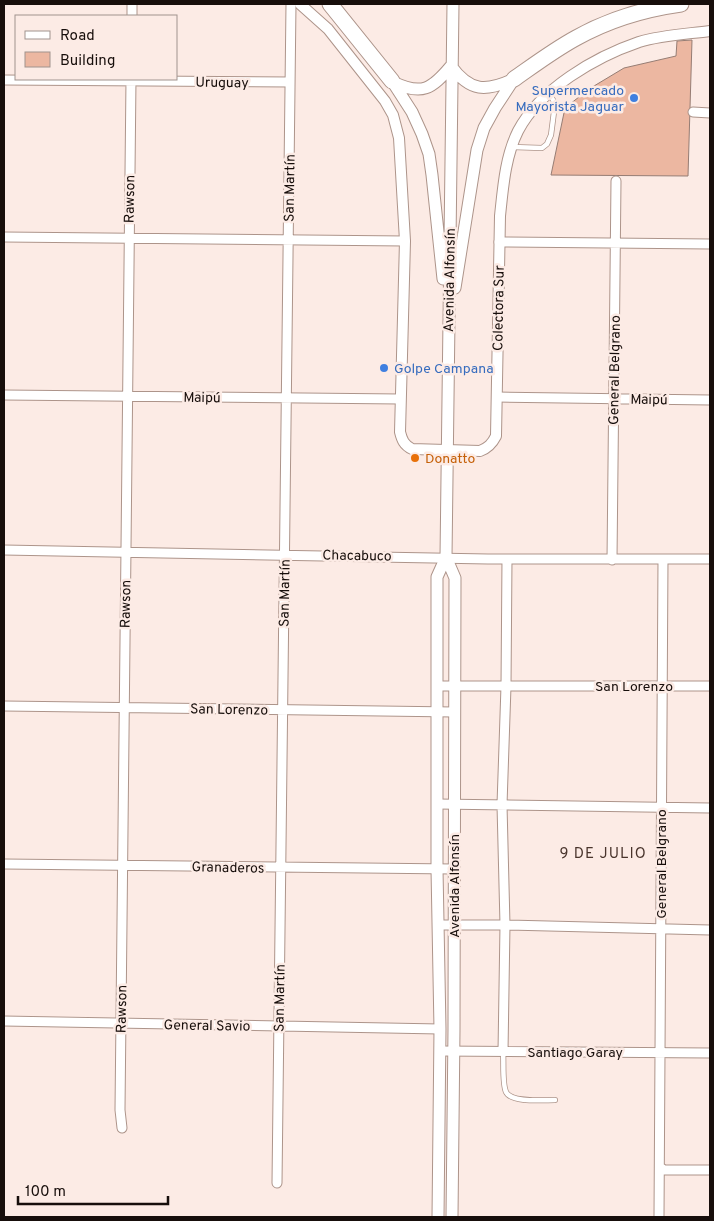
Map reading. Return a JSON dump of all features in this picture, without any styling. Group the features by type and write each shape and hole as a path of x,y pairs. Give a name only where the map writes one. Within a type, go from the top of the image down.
{"highway":[{"path":"330,4 392,81"},
{"path":"514,79 575,38 634,14 682,4"}],"main road":[{"name":"Avenida Alfonsín","path":"438,1217 440,1029 437,869 437,577 446,557 453,4"},
{"path":"392,81 406,88 418,89 429,87 437,83 451,66 466,83 476,87 498,87 514,79"},
{"path":"449,328 477,150 488,121 514,79"},
{"path":"392,81 412,112 422,134 428,154 449,328"},
{"name":"Avenida Alfonsín","path":"446,557 455,578 452,1217"}],"street":[{"name":"San Martín","path":"277,1183 291,4"},
{"name":"Colectora Sur","path":"300,4 328,29 385,102 393,115 399,138 405,241 400,432 406,446 412,449 480,451 487,448 496,436 499,242 503,182 512,147 518,131 527,118 548,93 598,60 639,42 660,37 710,32"},
{"name":"Uruguay","path":"4,80 290,82"},
{"name":"Rawson","path":"122,1128 120,1110 120,1023 131,80"},
{"path":"693,112 710,112"},
{"name":"General Belgrano","path":"612,560 616,181"},
{"path":"4,236 405,241"},
{"path":"499,242 710,244"},
{"name":"Maipú","path":"4,394 400,399"},
{"name":"Maipú","path":"497,397 710,400"},
{"name":"Chacabuco","path":"4,550 507,559 710,559"},
{"path":"503,1052 505,925 502,805 506,686 507,559"},
{"name":"General Belgrano","path":"660,1217 659,1053 663,560"},
{"name":"San Lorenzo","path":"438,686 710,686"},
{"name":"San Lorenzo","path":"4,706 454,712"},
{"path":"437,804 710,808"},
{"name":"Granaderos","path":"4,864 453,869"},
{"path":"439,925 710,930"},
{"name":"General Savio","path":"4,1021 440,1029"},
{"name":"Santiago Garay","path":"440,1052 710,1053"},
{"path":"660,1167 664,1170 710,1170"}],"lane":[{"path":"512,147 542,148 547,144 551,135 555,104 548,93"},
{"path":"503,1052 505,1090 508,1096 517,1100 555,1100"}],"building":[{"name":"Supermercado Mayorista Jaguar","path":"692,40 688,176 551,175 565,108 589,89 624,68 676,56 677,41"}],"place":[{"name":"Supermercado Mayorista Jaguar","path":"634,98"},
{"name":"Golpe Campana","path":"384,368"},
{"name":"Donatto","path":"415,458"}],"district":[{"name":"9 DE JULIO","path":"603,853"}]}
